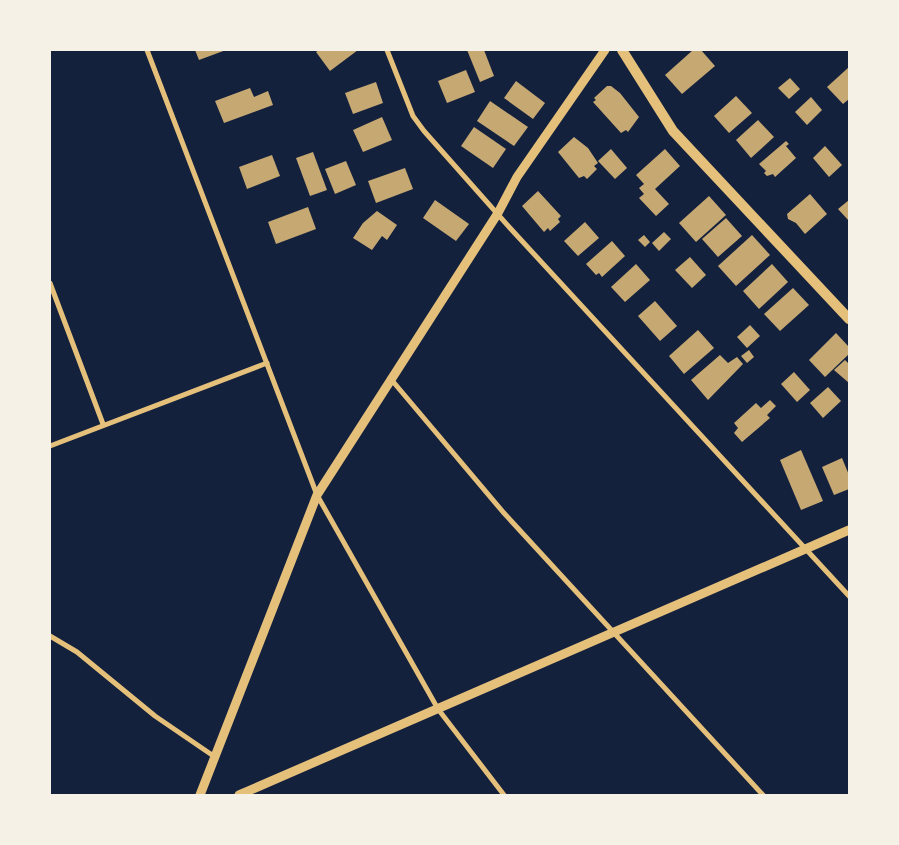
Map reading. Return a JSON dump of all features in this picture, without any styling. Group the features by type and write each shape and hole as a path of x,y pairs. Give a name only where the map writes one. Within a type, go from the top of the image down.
{"main road":[{"path":"622,50 673,130 849,319"}],"street":[{"path":"147,50 317,495 403,650 438,708 501,794"},
{"path":"387,50 413,116 424,131 849,596"},
{"path":"200,795 317,495 390,378 498,213 518,176 605,50"},
{"path":"50,283 103,424"},
{"path":"50,446 103,424 267,363"},
{"path":"390,378 504,512 762,795"},
{"path":"239,795 849,530"},
{"path":"50,636 77,652 155,716 215,758"}],"building":[{"path":"195,50 226,50 199,60"},
{"path":"319,50 358,50 330,71 316,52"},
{"path":"467,50 484,50 494,76 480,82"},
{"path":"693,50 701,50 715,66 682,94 665,75"},
{"path":"849,67 849,99 843,104 827,87"},
{"path":"466,70 475,92 447,103 438,81"},
{"path":"790,78 800,89 789,99 778,88"},
{"path":"516,81 545,103 533,119 504,98"},
{"path":"376,82 383,103 353,114 345,93"},
{"path":"607,86 611,86 620,93 639,117 628,132 626,130 621,133 593,102 596,100 594,98"},
{"path":"250,88 254,97 268,91 273,105 224,123 215,101"},
{"path":"736,96 752,113 729,133 714,116"},
{"path":"811,97 822,110 807,125 795,112"},
{"path":"490,101 528,127 514,146 477,121"},
{"path":"382,117 392,140 363,152 353,130"},
{"path":"758,120 774,137 751,158 736,140"},
{"path":"474,127 506,149 493,168 461,146"},
{"path":"574,137 588,148 598,163 594,166 597,169 587,179 584,176 579,178 558,152"},
{"path":"786,141 789,144 786,146 796,158 775,177 773,174 767,176 764,173 766,171 759,164"},
{"path":"825,146 842,165 829,177 813,158"},
{"path":"611,149 627,168 615,179 598,161"},
{"path":"665,149 680,166 655,189 669,204 656,216 639,198 644,194 639,188 644,184 636,175"},
{"path":"313,152 327,190 310,196 296,158"},
{"path":"272,155 280,176 247,189 239,167"},
{"path":"346,161 356,185 335,194 325,169"},
{"path":"405,168 413,189 376,203 368,181"},
{"path":"538,191 561,216 558,219 560,222 550,231 548,228 544,232 522,206"},
{"path":"810,194 827,214 805,234 796,223 788,219 787,214"},
{"path":"709,196 726,215 696,242 679,223"},
{"path":"435,200 469,224 456,241 423,218"},
{"path":"849,200 849,221 838,209"},
{"path":"308,207 316,229 276,244 268,222"},
{"path":"377,211 397,225 387,240 382,236 372,250 353,238 363,223"},
{"path":"726,218 742,236 718,257 702,239"},
{"path":"585,222 599,238 578,256 564,241"},
{"path":"664,232 671,239 659,251 652,243"},
{"path":"644,235 650,242 645,247 638,240"},
{"path":"752,235 770,255 736,286 718,266"},
{"path":"612,241 625,256 602,277 599,273 596,275 586,264"},
{"path":"690,257 706,275 692,288 675,270"},
{"path":"636,264 650,280 625,302 611,287"},
{"path":"772,264 788,282 759,309 743,291"},
{"path":"793,288 809,305 780,331 764,314"},
{"path":"655,301 677,326 660,341 638,316"},
{"path":"750,325 760,336 747,348 737,337"},
{"path":"698,330 714,348 684,374 669,356"},
{"path":"836,333 849,347 849,354 825,377 809,360"},
{"path":"749,350 754,357 747,363 741,356"},
{"path":"720,355 728,363 737,357 743,364 708,400 691,380"},
{"path":"845,360 849,364 849,383 834,370"},
{"path":"794,372 810,390 797,402 781,384"},
{"path":"828,387 841,401 823,418 810,403"},
{"path":"770,400 776,406 767,415 770,418 742,442 734,433 738,428 734,423 756,403 761,408"},
{"path":"801,450 823,501 801,510 780,460"},
{"path":"842,458 849,475 849,489 834,495 822,467"}]}
